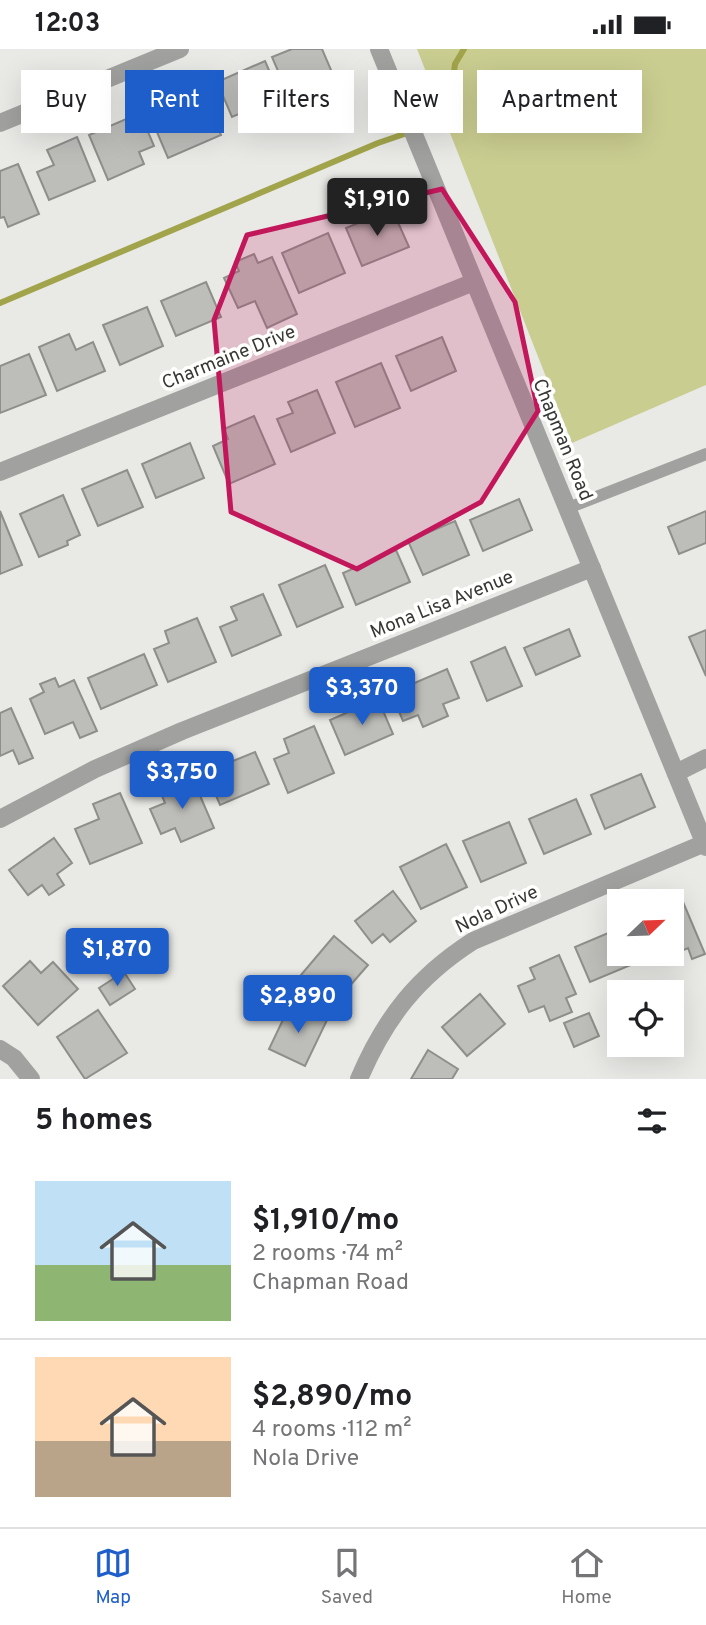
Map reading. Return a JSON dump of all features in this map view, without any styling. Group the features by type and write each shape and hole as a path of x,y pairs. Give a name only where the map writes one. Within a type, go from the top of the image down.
{"street":[{"path":"0,123 180,49"},
{"name":"Chapman Road","path":"379,49 705,845"},
{"name":"Charmaine Drive","path":"0,472 474,282"},
{"name":"Mona Lisa Avenue","path":"0,819 95,768 182,731 592,568"},
{"path":"676,773 706,758"},
{"name":"Nola Drive","path":"359,1079 370,1053 404,999 438,964 473,941 705,845"},
{"path":"0,1049 14,1058 31,1079"}],"lane":[{"path":"568,508 706,454"}],"highlighted area":[{"path":"442,189 515,302 538,411 481,502 357,569 231,512 214,320 247,235"}],"green space":[{"path":"417,49 706,49 706,385 572,443 450,133 463,133 463,70 425,70"}],"building":[{"path":"292,49 322,49 331,70 278,70 272,57"},
{"path":"265,61 269,70 244,70"},
{"path":"238,73 238,114 232,117 224,98 224,79"},
{"path":"125,119 125,133 148,133 154,146 139,152 144,164 108,180 89,135 111,133 111,126"},
{"path":"157,133 220,133 221,135 168,158"},
{"path":"77,137 95,181 49,200 37,172 54,165 47,150"},
{"path":"18,164 39,214 8,227 4,217 0,218 0,171"},
{"path":"392,209 409,247 362,266 346,228"},
{"path":"328,233 345,273 299,293 282,253"},
{"path":"254,254 258,263 272,257 297,314 267,328 255,301 238,308 224,278 239,271 235,262"},
{"path":"206,282 221,317 176,336 161,301"},
{"path":"147,307 163,346 120,365 103,325"},
{"path":"69,334 76,350 93,342 105,371 57,391 39,347"},
{"path":"442,337 456,371 411,391 396,356"},
{"path":"29,354 46,395 0,413 0,366"},
{"path":"381,363 400,408 355,427 336,382"},
{"path":"317,390 335,433 291,452 277,419 293,413 288,402"},
{"path":"254,416 275,464 229,484 213,446 228,439 224,429"},
{"path":"190,443 204,478 156,498 142,464"},
{"path":"127,470 143,507 98,526 82,489"},
{"path":"63,495 80,535 67,541 68,545 39,557 20,514"},
{"path":"519,499 532,530 483,551 470,520"},
{"path":"0,511 22,565 0,574"},
{"path":"706,511 706,543 679,554 668,527"},
{"path":"455,521 469,555 423,575 408,541"},
{"path":"396,550 410,582 356,605 343,573"},
{"path":"325,565 343,607 297,627 279,585"},
{"path":"263,594 281,635 232,656 220,627 237,620 231,607"},
{"path":"197,618 216,662 168,682 154,649 169,643 165,631"},
{"path":"569,629 580,656 536,675 524,648"},
{"path":"706,630 706,676 689,637"},
{"path":"505,647 522,686 487,701 471,662"},
{"path":"144,654 157,685 101,709 88,678"},
{"path":"447,669 459,698 443,704 448,716 423,727 418,715 403,721 391,693"},
{"path":"55,678 59,687 74,680 97,731 80,738 73,722 45,734 30,699 44,692 40,684"},
{"path":"378,699 393,734 345,755 330,720"},
{"path":"11,708 33,758 19,764 13,750 0,756 0,713"},
{"path":"314,726 334,773 288,793 274,759 289,753 284,739"},
{"path":"255,752 269,784 220,805 206,772"},
{"path":"641,774 655,807 605,829 591,795"},
{"path":"192,777 214,828 181,842 175,828 161,834 150,809 165,803 160,791"},
{"path":"120,793 142,843 90,864 75,829 99,819 93,804"},
{"path":"576,799 591,834 544,854 529,819"},
{"path":"509,822 526,863 481,882 463,841"},
{"path":"54,838 72,863 57,874 64,885 49,895 42,885 28,895 9,870"},
{"path":"446,844 467,887 421,909 400,867"},
{"path":"393,891 416,921 390,942 383,934 372,943 355,921"},
{"path":"684,904 705,954 692,959 688,948 684,950"},
{"path":"607,933 607,966 628,966 590,982 575,947"},
{"path":"334,936 368,965 334,1004 301,975"},
{"path":"559,955 576,994 566,998 572,1012 550,1021 544,1006 529,1012 518,986 535,979 530,968"},
{"path":"30,961 41,973 53,962 78,989 38,1025 3,986"},
{"path":"124,972 135,989 110,1005 99,988"},
{"path":"480,994 505,1024 467,1056 442,1027"},
{"path":"291,1003 327,1020 305,1066 269,1049"},
{"path":"98,1010 127,1053 85,1079 57,1037"},
{"path":"589,1013 599,1036 574,1047 564,1023"},
{"path":"428,1050 458,1069 452,1079 411,1079"}],"waterway":[{"path":"0,303 378,143 448,119 455,64 464,49"}]}
